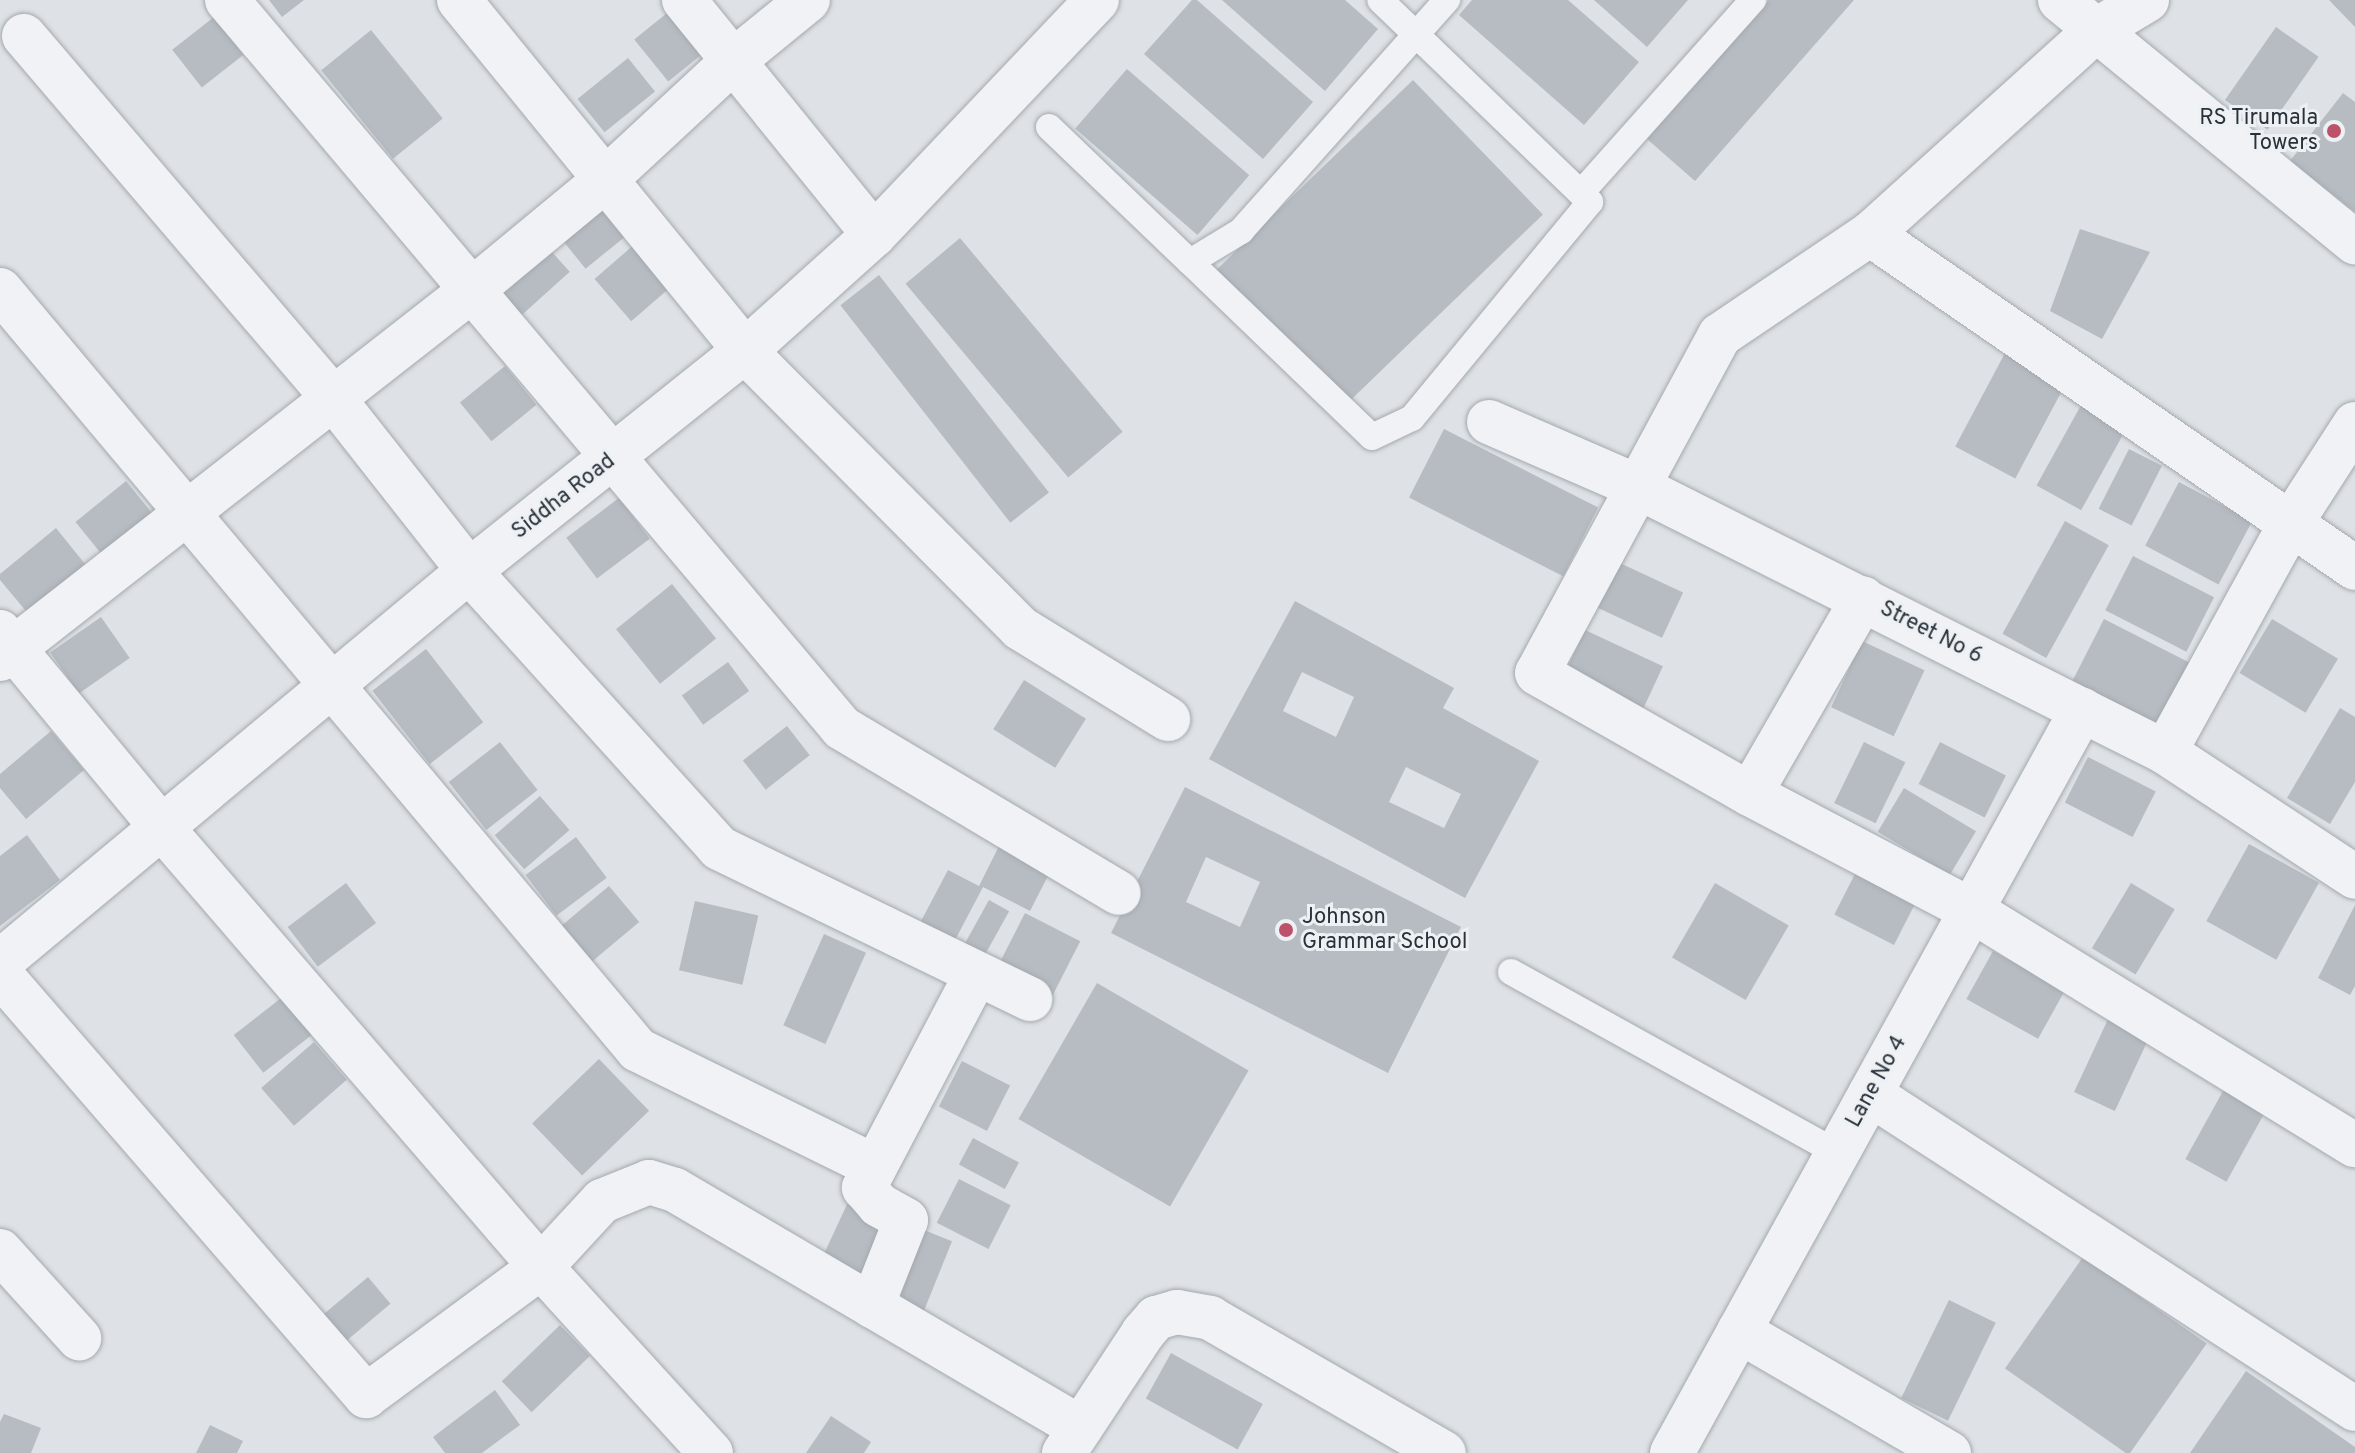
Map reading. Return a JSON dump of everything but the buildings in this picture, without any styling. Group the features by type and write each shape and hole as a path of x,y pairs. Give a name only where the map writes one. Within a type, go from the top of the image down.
{"street":[{"path":"227,0 842,728 1119,893"},
{"path":"459,0 745,351 1020,628 1168,719"},
{"path":"684,0 874,235"},
{"path":"711,1453 541,1267 4,646 185,512 472,290 605,180 732,62 808,0"},
{"name":"Siddha Road","path":"0,962 469,571 745,351 874,235 1097,0"},
{"path":"2060,0 2355,242"},
{"path":"2147,0 2095,31 1870,234 1720,335 1537,673 1750,794 1971,910 2355,1145"},
{"path":"24,36 333,398 469,571 719,848 1030,999"},
{"path":"1870,234 2355,568"},
{"path":"0,290 185,512 334,684 638,1050 874,1166"},
{"name":"Street No 6","path":"1489,422 1636,486 2165,752 2355,877"},
{"path":"2165,752 2291,523 2355,424"},
{"path":"1750,794 1863,598"},
{"name":"Lane No 4","path":"1672,1453 2082,710"},
{"path":"0,974 366,1396 541,1267 602,1201 649,1182 675,1190 872,1306 1072,1441 1143,1333 1156,1318 1177,1312 1210,1318 1392,1441 1444,1453"},
{"path":"872,1306 906,1220 879,1205 864,1188 976,975"},
{"path":"1870,1094 2355,1409"},
{"path":"0,1251 79,1338"},
{"path":"1739,1331 1949,1453"}],"lane":[{"path":"1049,127 1372,437 1412,418 1590,202 1380,0"},
{"path":"1190,262 1241,231 1447,0"},
{"path":"1581,193 1753,0"},
{"path":"1511,972 1838,1153"}],"place":[{"name":"RS Tirumala Towers","path":"2334,131"},
{"name":"Johnson Grammar School","path":"1286,930"}]}
